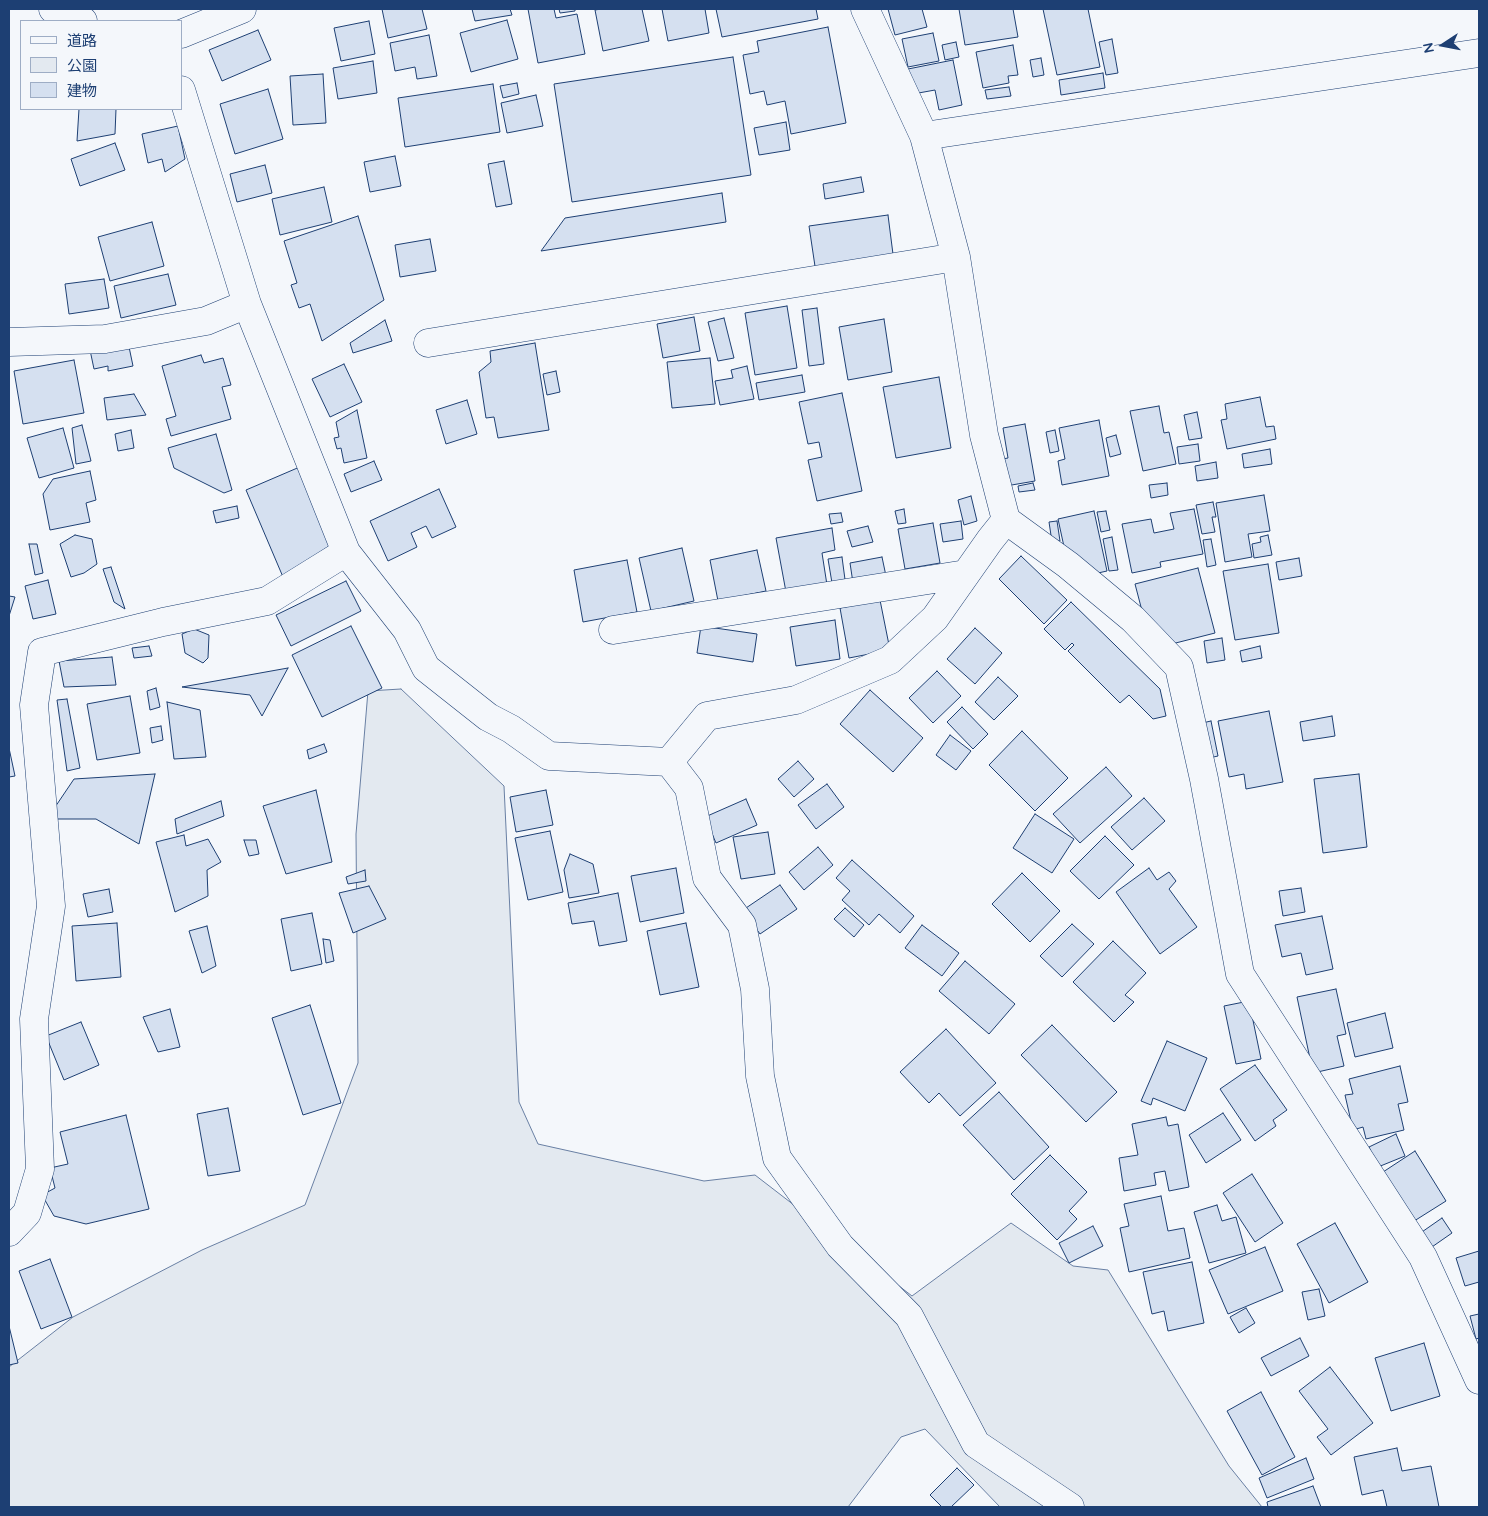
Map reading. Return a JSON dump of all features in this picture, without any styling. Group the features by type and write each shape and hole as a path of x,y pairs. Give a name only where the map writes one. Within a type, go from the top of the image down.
{"street":[{"path":"53,9 80,20"},
{"path":"182,34 242,9"},
{"path":"865,9 924,136 956,257 984,436 1006,520 1068,565 1133,620 1179,667 1204,780 1240,974 1423,1257 1479,1380"},
{"path":"924,136 1479,53"},
{"path":"182,93 247,304 346,552 407,630 426,668 488,717 511,729 550,756 669,762 689,788 707,878 742,925 755,989 760,1076 777,1158 840,1246 909,1316 976,1444 1070,1507"},
{"path":"428,343 956,257"},
{"path":"9,342 104,338 206,321 247,304"},
{"path":"669,762 707,716 796,700 890,660 935,618 1006,520"},
{"path":"9,1232 27,1213 40,1169 34,1019 51,906 34,705 42,652 163,622 267,601 346,552"},
{"path":"613,630 966,574"}],"green space":[{"path":"401,689 504,786 519,1102 538,1144 704,1181 755,1175 912,1296 1011,1223 1073,1266 1108,1270 1229,1466 1262,1507 1000,1507 925,1429 901,1437 848,1507 9,1507 9,1367 73,1317 202,1250 305,1205 358,1063 356,834 368,691"}],"building":[{"path":"382,9 422,9 427,29 388,38"},
{"path":"472,9 510,9 512,15 475,21"},
{"path":"528,9 554,9 556,18 577,14 585,54 538,63"},
{"path":"559,9 575,9 575,11 560,13"},
{"path":"642,9 649,41 603,51 595,10"},
{"path":"662,9 705,9 709,33 668,41"},
{"path":"716,9 816,9 818,19 722,37"},
{"path":"888,9 922,9 927,27 895,35"},
{"path":"959,9 1013,9 1018,37 965,45"},
{"path":"1043,9 1088,9 1100,67 1057,75"},
{"path":"507,20 518,59 471,72 460,33"},
{"path":"369,21 375,54 341,61 334,28"},
{"path":"828,27 846,123 791,134 785,101 767,105 764,91 750,94 743,55 759,52 757,41"},
{"path":"258,30 271,60 222,81 209,50"},
{"path":"933,33 939,61 908,67 902,39"},
{"path":"429,35 437,76 417,79 415,67 395,71 390,43"},
{"path":"1112,39 1118,73 1106,75 1099,42"},
{"path":"956,42 959,57 945,60 942,45"},
{"path":"1013,45 1018,75 1008,76 1009,83 983,88 976,52"},
{"path":"733,57 751,175 572,202 554,84"},
{"path":"1041,58 1044,75 1033,77 1030,60"},
{"path":"953,60 962,105 939,110 935,90 913,94 908,69"},
{"path":"373,61 377,93 338,99 333,68"},
{"path":"1103,73 1105,88 1061,95 1059,80"},
{"path":"323,74 326,123 293,125 290,76"},
{"path":"517,83 519,94 503,98 500,86"},
{"path":"493,84 500,132 405,147 398,98"},
{"path":"1009,87 1011,96 987,99 985,90"},
{"path":"268,89 283,139 235,154 220,104"},
{"path":"536,95 543,126 507,133 501,103"},
{"path":"79,110 116,110 115,134 77,141"},
{"path":"786,122 790,150 759,155 754,128"},
{"path":"178,126 185,159 165,172 162,159 148,163 142,134"},
{"path":"115,143 125,170 80,186 71,159"},
{"path":"395,156 401,186 370,192 364,162"},
{"path":"504,161 512,204 496,207 488,164"},
{"path":"265,165 272,193 237,202 230,174"},
{"path":"861,177 864,192 825,199 823,184"},
{"path":"324,187 332,222 280,235 272,199"},
{"path":"722,193 726,222 541,251 565,218"},
{"path":"888,215 894,262 816,273 809,226"},
{"path":"358,216 384,300 322,341 310,304 299,308 291,285 297,283 284,241"},
{"path":"152,222 164,266 110,281 98,237"},
{"path":"430,239 436,271 400,277 395,245"},
{"path":"168,274 176,305 121,318 114,286"},
{"path":"104,279 109,308 69,314 65,284"},
{"path":"787,306 797,368 755,375 745,313"},
{"path":"817,308 824,364 809,366 802,310"},
{"path":"694,317 700,351 663,358 657,324"},
{"path":"724,318 734,358 718,361 708,322"},
{"path":"884,319 892,372 848,380 839,327"},
{"path":"385,320 392,341 353,353 350,343"},
{"path":"128,342 133,366 108,371 108,366 94,369 90,350"},
{"path":"535,343 549,430 498,438 494,417 486,418 479,372 491,362 490,351"},
{"path":"201,355 204,363 223,358 231,385 222,387 231,419 171,436 166,419 176,416 162,366"},
{"path":"710,358 715,404 672,408 667,362"},
{"path":"74,360 84,413 23,424 14,371"},
{"path":"344,364 362,402 330,417 312,379"},
{"path":"747,366 754,399 720,405 715,381 733,378 731,370"},
{"path":"556,371 560,392 547,395 543,374"},
{"path":"802,375 805,392 759,400 756,383"},
{"path":"939,377 951,448 896,458 883,387"},
{"path":"842,393 862,491 817,501 808,460 822,457 819,442 808,444 799,402"},
{"path":"134,394 146,415 107,420 104,398"},
{"path":"1260,397 1266,427 1274,426 1276,439 1227,449 1221,420 1227,419 1225,404"},
{"path":"467,400 477,434 446,444 436,410"},
{"path":"1159,406 1164,433 1169,432 1176,464 1143,471 1130,411"},
{"path":"357,410 367,458 344,463 341,448 337,449 334,438 339,437 336,422"},
{"path":"1197,412 1202,438 1189,440 1184,415"},
{"path":"1099,420 1109,476 1062,485 1058,461 1065,459 1059,428"},
{"path":"1025,424 1035,481 1000,487 996,460 1008,458 1003,428"},
{"path":"82,425 91,461 76,464 72,428"},
{"path":"63,428 74,468 39,478 27,438"},
{"path":"131,430 134,448 118,451 115,434"},
{"path":"1055,430 1059,451 1050,453 1046,432"},
{"path":"216,434 232,490 224,493 174,468 168,448"},
{"path":"1116,435 1121,454 1110,457 1106,438"},
{"path":"1198,444 1200,461 1179,464 1177,447"},
{"path":"1270,449 1272,464 1244,468 1242,454"},
{"path":"374,461 382,480 351,492 344,474"},
{"path":"1216,462 1218,478 1197,481 1195,466"},
{"path":"302,466 335,542 283,577 246,490"},
{"path":"90,471 96,500 86,503 90,522 50,530 43,494 53,479"},
{"path":"1033,483 1035,490 1019,492 1018,486"},
{"path":"1167,483 1168,495 1151,498 1149,485"},
{"path":"439,489 456,527 432,538 426,526 411,533 417,547 388,561 370,521"},
{"path":"1264,495 1270,531 1248,534 1252,557 1225,562 1216,503"},
{"path":"971,496 977,521 964,525 958,500"},
{"path":"1213,502 1216,517 1212,517 1215,532 1202,534 1196,505"},
{"path":"237,506 239,518 216,523 213,511"},
{"path":"904,509 906,523 898,524 895,511"},
{"path":"1194,509 1203,554 1160,562 1161,567 1132,573 1122,524 1151,519 1154,533 1174,529 1170,513"},
{"path":"1094,511 1107,571 1071,579 1058,519"},
{"path":"1106,511 1110,530 1101,532 1097,512"},
{"path":"841,513 843,522 831,524 829,514"},
{"path":"961,521 963,539 943,542 940,524"},
{"path":"1057,521 1060,541 1052,542 1049,522"},
{"path":"933,523 940,563 905,569 898,529"},
{"path":"868,526 873,542 852,547 847,531"},
{"path":"832,528 835,550 822,553 827,585 786,592 776,538"},
{"path":"75,535 92,539 97,564 84,573 71,577 60,544"},
{"path":"1268,535 1272,555 1254,558 1252,544 1261,542 1260,537"},
{"path":"1112,537 1118,570 1109,571 1103,539"},
{"path":"1211,539 1216,565 1207,567 1203,540"},
{"path":"29,544 37,544 43,573 35,575"},
{"path":"682,548 694,601 651,611 639,558"},
{"path":"757,550 766,591 718,601 710,560"},
{"path":"1021,556 1067,600 1044,624 999,579"},
{"path":"842,557 846,587 833,589 828,559"},
{"path":"882,557 886,576 853,583 850,563"},
{"path":"1299,558 1302,576 1279,580 1276,562"},
{"path":"627,560 637,612 583,622 574,570"},
{"path":"1268,564 1279,633 1235,640 1223,571"},
{"path":"111,567 125,609 114,602 103,569"},
{"path":"1198,568 1215,633 1152,649 1135,584"},
{"path":"48,580 56,614 33,619 25,586"},
{"path":"346,581 361,611 291,646 276,615"},
{"path":"9,596 15,597 9,616"},
{"path":"880,600 890,650 849,658 840,608"},
{"path":"1071,602 1160,689 1166,716 1153,719 1129,695 1120,703 1068,651 1074,645 1072,643 1065,650 1044,629"},
{"path":"835,620 840,659 796,666 790,627"},
{"path":"351,626 382,688 322,717 292,655"},
{"path":"701,626 757,634 753,662 697,653"},
{"path":"975,628 1002,653 975,684 947,659"},
{"path":"194,629 209,635 208,658 203,663 185,653 182,634"},
{"path":"1222,638 1225,660 1207,663 1204,641"},
{"path":"149,646 152,656 134,658 132,648"},
{"path":"1260,646 1262,658 1242,662 1240,651"},
{"path":"112,657 116,685 64,687 59,661"},
{"path":"288,668 262,716 250,695 182,687"},
{"path":"937,671 961,696 933,723 909,698"},
{"path":"998,677 1018,696 994,720 975,702"},
{"path":"156,688 160,707 150,710 147,691"},
{"path":"870,690 923,738 893,772 840,724"},
{"path":"130,696 140,753 97,760 87,704"},
{"path":"67,699 80,768 67,771 57,700"},
{"path":"167,702 200,710 206,757 174,759"},
{"path":"962,707 988,734 973,749 947,722"},
{"path":"1269,711 1283,782 1246,789 1244,774 1229,777 1218,721"},
{"path":"1332,716 1335,736 1303,741 1300,722"},
{"path":"1211,721 1218,756 1196,761 1189,726"},
{"path":"161,726 163,740 152,743 150,728"},
{"path":"1022,731 1068,778 1035,811 989,765"},
{"path":"950,735 971,751 956,770 936,755"},
{"path":"324,744 327,752 309,759 307,750"},
{"path":"9,748 15,776 9,777"},
{"path":"798,761 814,779 794,797 778,779"},
{"path":"1106,767 1132,796 1080,843 1053,814"},
{"path":"155,774 139,844 96,819 47,819 74,779"},
{"path":"1359,774 1367,847 1323,853 1314,779"},
{"path":"827,784 844,807 816,829 798,805"},
{"path":"316,790 332,862 286,874 263,806"},
{"path":"546,790 553,825 516,832 510,797"},
{"path":"1144,798 1165,821 1132,850 1111,827"},
{"path":"746,799 757,825 716,843 705,817"},
{"path":"221,801 224,816 177,834 175,819"},
{"path":"1035,814 1074,839 1052,873 1013,848"},
{"path":"550,831 563,892 528,900 515,838"},
{"path":"768,832 775,874 741,879 733,837"},
{"path":"184,835 186,846 208,839 221,862 207,870 208,896 175,912 156,842"},
{"path":"1105,836 1134,865 1099,899 1070,871"},
{"path":"244,840 256,840 259,854 249,856"},
{"path":"818,847 833,865 804,890 789,872"},
{"path":"570,854 593,864 599,893 569,898 564,870"},
{"path":"852,860 914,916 900,933 879,914 869,925 842,900 850,891 836,878"},
{"path":"676,868 684,913 640,922 631,876"},
{"path":"1149,868 1157,880 1169,872 1176,881 1169,889 1197,927 1160,954 1116,892"},
{"path":"365,870 366,881 348,884 346,877"},
{"path":"1022,873 1060,911 1030,942 992,904"},
{"path":"780,885 797,909 760,934 743,910"},
{"path":"369,886 386,919 353,933 339,893"},
{"path":"1301,888 1305,912 1283,916 1279,891"},
{"path":"109,889 113,912 88,917 83,894"},
{"path":"618,893 627,941 599,946 594,921 572,924 568,903"},
{"path":"845,908 864,925 854,937 834,919"},
{"path":"312,913 322,964 291,971 281,919"},
{"path":"1322,916 1333,969 1306,975 1301,953 1282,957 1275,925"},
{"path":"117,923 121,977 76,981 72,926"},
{"path":"686,923 699,987 660,995 647,931"},
{"path":"1072,924 1094,944 1062,977 1040,956"},
{"path":"922,925 959,953 942,976 905,948"},
{"path":"207,926 216,966 202,973 189,931"},
{"path":"323,939 330,940 334,961 326,963"},
{"path":"1113,941 1146,973 1125,995 1134,1002 1114,1022 1073,982"},
{"path":"965,961 1015,1004 989,1034 939,991"},
{"path":"1336,989 1346,1034 1337,1036 1344,1066 1313,1073 1297,997"},
{"path":"1249,1001 1261,1059 1236,1064 1224,1006"},
{"path":"310,1005 341,1103 303,1115 272,1018"},
{"path":"170,1009 180,1047 158,1052 143,1017"},
{"path":"1385,1013 1393,1048 1355,1057 1347,1023"},
{"path":"81,1022 99,1065 64,1080 46,1036"},
{"path":"1052,1025 1117,1092 1086,1122 1021,1055"},
{"path":"946,1029 996,1083 960,1116 939,1093 929,1103 900,1072"},
{"path":"1167,1041 1207,1058 1185,1111 1153,1098 1151,1105 1141,1101"},
{"path":"1255,1065 1287,1110 1273,1120 1276,1126 1255,1141 1220,1089"},
{"path":"1400,1066 1408,1102 1398,1104 1404,1130 1366,1139 1363,1127 1353,1130 1345,1095 1353,1094 1349,1079"},
{"path":"999,1092 1049,1147 1014,1180 963,1125"},
{"path":"228,1108 240,1171 208,1176 197,1114"},
{"path":"1223,1113 1241,1140 1206,1163 1189,1135"},
{"path":"126,1115 149,1209 86,1224 54,1216 42,1195 55,1188 50,1168 68,1164 60,1132"},
{"path":"1166,1117 1168,1126 1178,1124 1189,1187 1169,1191 1165,1171 1154,1173 1156,1185 1124,1191 1119,1158 1138,1155 1132,1124"},
{"path":"1396,1134 1405,1156 1378,1167 1369,1147"},
{"path":"1415,1151 1446,1201 1411,1223 1380,1174"},
{"path":"1050,1155 1087,1192 1069,1211 1077,1219 1057,1240 1011,1194"},
{"path":"1252,1174 1283,1223 1255,1242 1223,1193"},
{"path":"1161,1196 1168,1231 1184,1228 1190,1258 1129,1272 1120,1228 1129,1226 1124,1204"},
{"path":"1217,1205 1222,1221 1236,1217 1246,1253 1209,1263 1194,1212"},
{"path":"1442,1218 1452,1233 1429,1249 1419,1234"},
{"path":"1335,1223 1368,1282 1329,1303 1297,1244"},
{"path":"1093,1226 1103,1246 1069,1263 1059,1243"},
{"path":"1265,1247 1283,1291 1228,1314 1209,1270"},
{"path":"1479,1251 1479,1282 1465,1286 1456,1258"},
{"path":"50,1259 72,1317 41,1329 19,1271"},
{"path":"1192,1262 1204,1323 1168,1331 1164,1311 1152,1314 1143,1272"},
{"path":"1319,1289 1325,1316 1308,1320 1302,1292"},
{"path":"1246,1308 1255,1323 1239,1333 1230,1317"},
{"path":"1479,1314 1479,1338 1476,1339 1470,1316"},
{"path":"9,1326 18,1363 9,1365"},
{"path":"1300,1338 1309,1356 1271,1376 1261,1358"},
{"path":"1424,1343 1440,1396 1391,1411 1375,1358"},
{"path":"1330,1367 1373,1423 1331,1455 1317,1437 1328,1429 1299,1391"},
{"path":"1261,1392 1295,1457 1262,1475 1227,1411"},
{"path":"1397,1448 1402,1471 1431,1466 1439,1507 1387,1507 1383,1490 1362,1495 1354,1457"},
{"path":"1306,1458 1314,1479 1267,1498 1259,1478"},
{"path":"957,1468 974,1485 951,1507 942,1507 930,1495"},
{"path":"1313,1486 1321,1507 1268,1507 1267,1502"}]}
